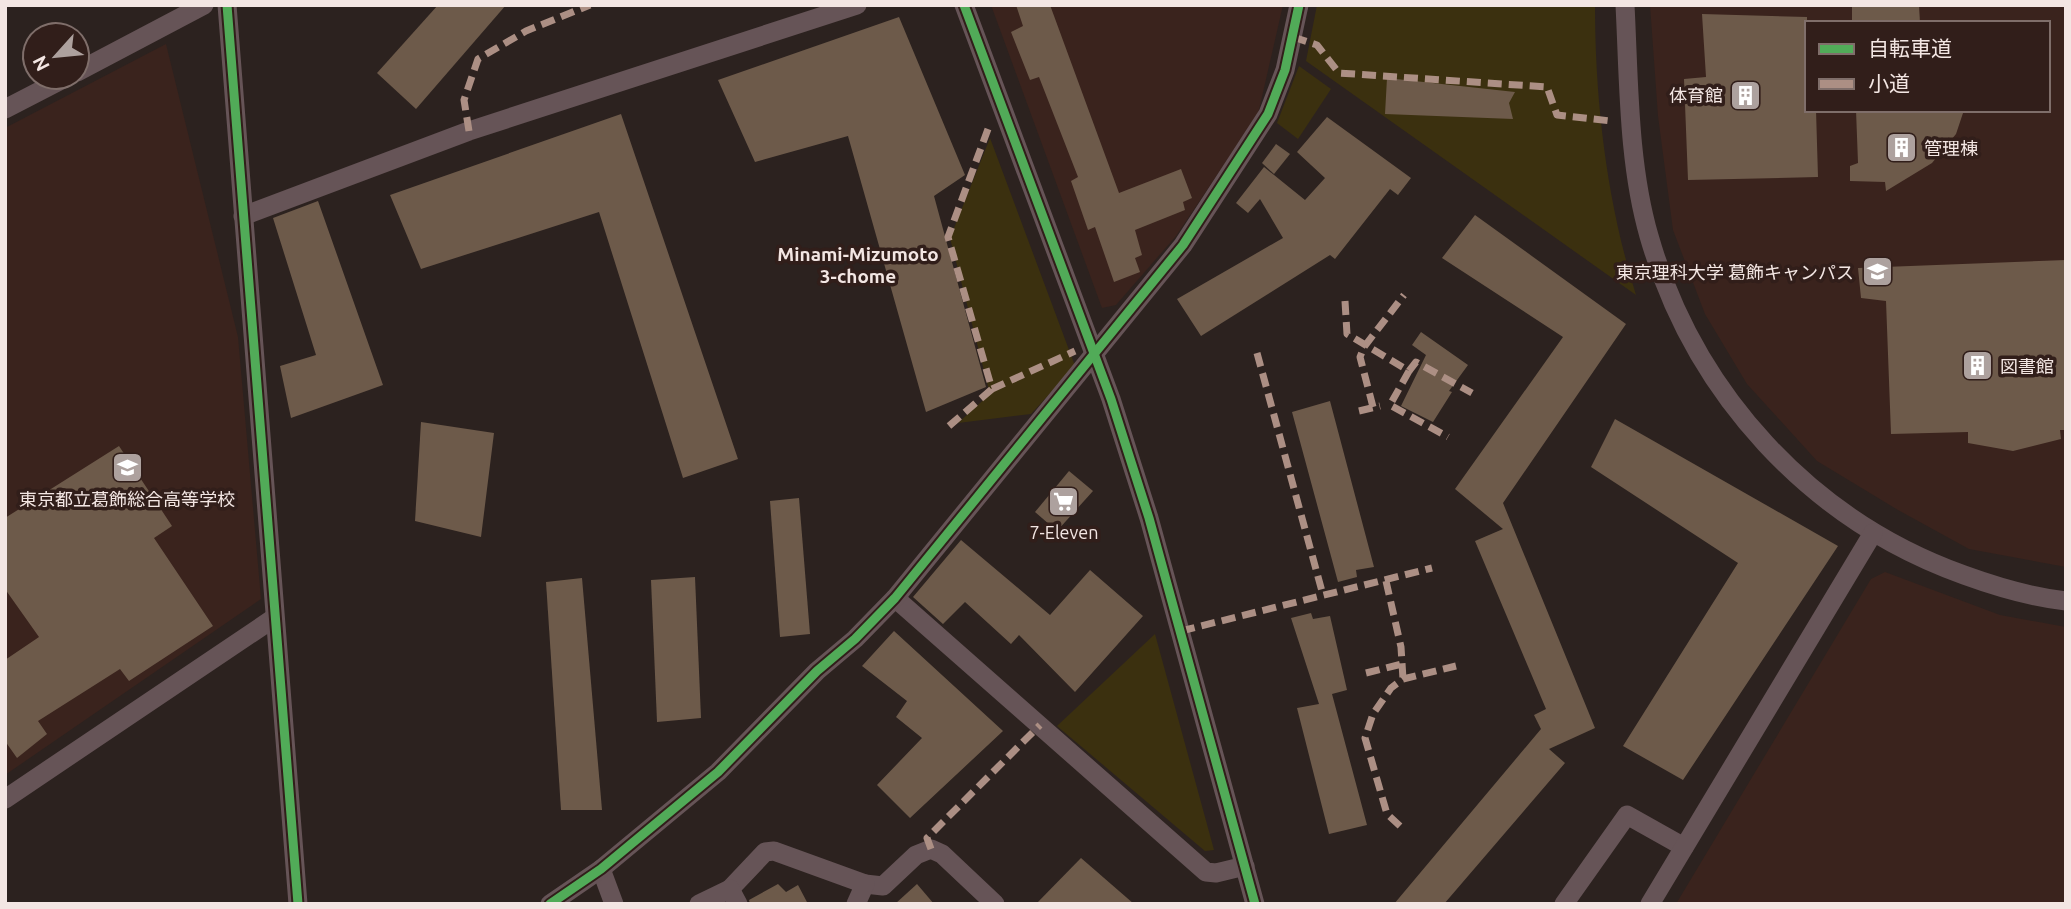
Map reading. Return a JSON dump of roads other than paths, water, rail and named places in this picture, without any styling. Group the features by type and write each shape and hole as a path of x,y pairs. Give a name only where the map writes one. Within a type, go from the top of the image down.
{"street":[{"path":"91,65 204,5"},
{"path":"227,5 298,904"},
{"path":"243,216 470,131 857,5"},
{"path":"964,5 1095,356 1149,518 1255,904"},
{"path":"550,904 601,869 718,772 817,671 855,639 895,598 1183,245 1268,114 1284,70 1299,5"},
{"path":"1625,5 1637,176 1649,235 1675,310 1709,373 1778,460 1829,502 1873,533 1927,562 2003,589 2066,600"},
{"path":"5,109 40,91"},
{"path":"1650,904 1873,533"},
{"path":"895,598 1206,872 1216,873 1245,866"},
{"path":"5,799 274,618"},
{"path":"1564,904 1627,815 1684,847"},
{"path":"699,904 734,896 765,852 774,852 821,866 865,884 884,886 916,855 931,849 942,854 995,904"},
{"path":"576,904 601,869"},
{"path":"601,869 614,904"},
{"path":"856,904 865,884"}],"place":[{"name":"体育館","path":"1746,95"},
{"name":"管理棟","path":"1901,148"},
{"name":"東京理科大学 葛飾キャンパス","path":"1877,272"},
{"name":"図書館","path":"1977,366"},
{"name":"東京都立葛飾総合高等学校","path":"127,468"},
{"name":"7-Eleven","path":"1064,501"}],"district":[{"name":"Minami-Mizumoto 3-chome","path":"858,265"}]}
